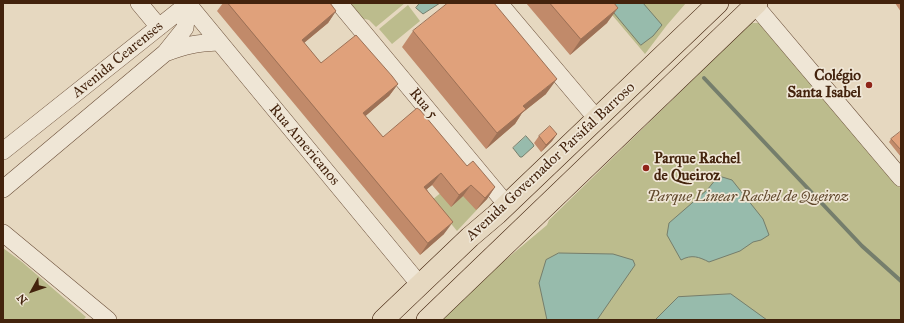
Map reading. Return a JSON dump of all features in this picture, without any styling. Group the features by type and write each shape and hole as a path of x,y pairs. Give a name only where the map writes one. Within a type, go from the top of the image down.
{"main road":[{"name":"Avenida Governador Parsifal Barroso","path":"383,320 470,237 502,210 718,3"},
{"name":"Avenida Governador Parsifal Barroso","path":"427,320 755,4"},
{"path":"395,320 477,243 502,210"}],"street":[{"path":"139,3 159,27"},
{"name":"Avenida Cearenses","path":"3,151 188,3"},
{"name":"Avenida Cearenses","path":"3,189 165,53 185,28 188,3"},
{"name":"Rua Americanos","path":"188,3 218,42 420,285"},
{"name":"Rua 5","path":"339,3 502,210"},
{"path":"499,3 597,119"},
{"path":"755,4 901,178"},
{"name":"Avenida Cearenses","path":"165,53 183,46 218,42"},
{"path":"3,233 108,320"}],"green space":[{"path":"351,3 405,3 376,27 369,20 361,18 350,6"},
{"path":"602,3 686,3 645,54"},
{"path":"408,5 420,21 392,44 379,29"},
{"name":"Parque Linear Rachel de Queiroz","path":"751,23 762,23 901,189 901,320 440,320 497,267 547,225 549,220"},
{"path":"465,173 487,199 457,231 432,200"},
{"path":"3,248 22,262 86,317 83,320 3,320"}],"shaded area":[{"path":"420,3 440,3 423,14 416,8"},
{"path":"606,3 643,3 662,25 653,36 641,45"},
{"path":"526,136 534,146 522,157 520,157 513,148"},
{"path":"719,176 732,180 763,219 769,235 761,240 753,242 740,251 709,262 695,257 689,257 681,260 667,235 669,223 707,190"},
{"path":"559,253 613,254 633,260 635,265 597,320 547,320 539,283 546,260"},
{"path":"731,294 767,320 655,320 678,297"}],"building":[{"path":"228,3 330,3 336,11 302,40 321,63 356,35 392,76 398,84 363,113 383,137 417,108 467,166 473,161 495,187 485,198 471,185 459,195 441,173 424,187 453,222 428,243"},
{"path":"448,3 494,3 557,79 523,106 526,109 497,133 413,31"},
{"path":"550,3 614,3 618,8 581,39"},
{"path":"550,126 557,134 546,145 539,136"},
{"path":"900,132 901,133 901,150 891,139"}],"waterway":[{"path":"704,78 862,246 901,281"}],"place":[{"name":"Colégio Santa Isabel","path":"869,85"},
{"name":"Parque Rachel de Queiroz","path":"646,168"}]}
